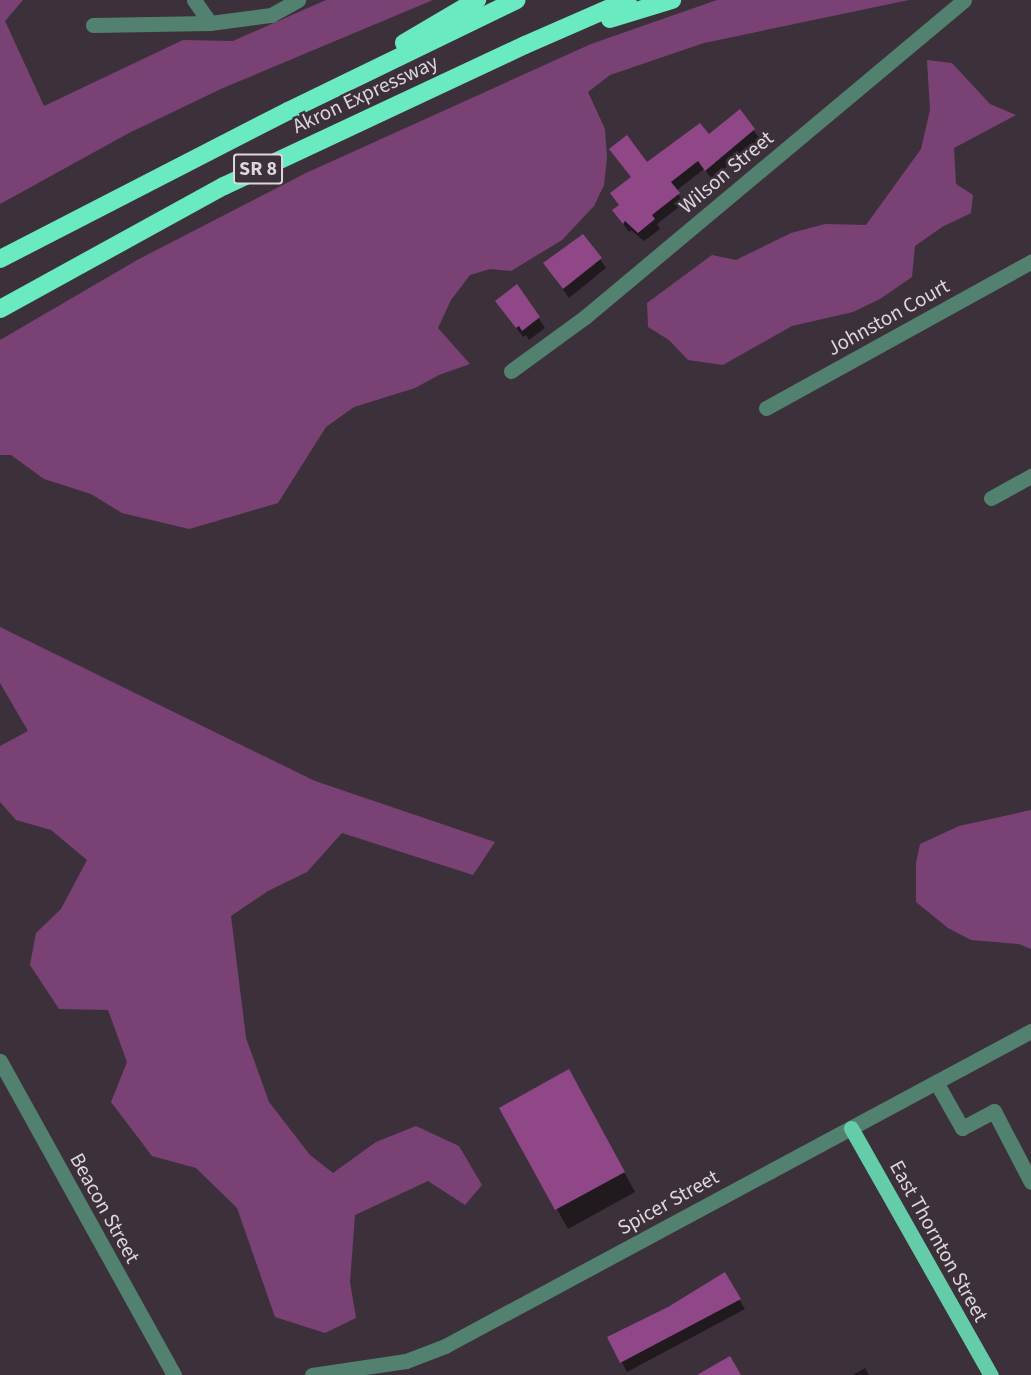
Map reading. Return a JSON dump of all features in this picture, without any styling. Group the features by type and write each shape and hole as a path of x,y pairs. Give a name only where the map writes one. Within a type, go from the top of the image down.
{"highway":[{"path":"288,111 477,0"},
{"name":"Akron Expressway","path":"0,259 288,111 517,0"},
{"name":"Akron Expressway","path":"0,309 224,186 525,45 628,0"},
{"path":"525,45 672,0"}],"main road":[{"name":"East Thornton Street","path":"852,1128 990,1375"}],"street":[{"path":"93,25 210,23 271,15 298,0"},
{"name":"Wilson Street","path":"511,371 585,317 964,0"},
{"path":"199,2 210,23"},
{"name":"Johnston Court","path":"766,408 1031,262"},
{"path":"991,498 1031,476"},
{"name":"Spicer Street","path":"312,1375 406,1361 445,1346 1031,1031"},
{"name":"Beacon Street","path":"0,1062 174,1375"},
{"path":"936,1082 962,1128 994,1111 1031,1182"}],"shaded area":[{"path":"0,0 23,0 5,21 44,106 183,40 233,41 326,0 433,0 223,88 129,133 0,204"},
{"path":"717,0 909,0 704,43 610,75 588,92 605,129 607,157 604,185 594,206 562,240 511,271 490,269 470,275 451,300 438,328 470,364 439,375 415,388 354,407 326,427 278,503 189,529 122,513 91,494 44,479 11,455 0,455 0,340 139,259 306,173 591,44"},
{"path":"927,60 952,63 990,104 1016,115 954,148 956,184 973,195 971,213 942,227 915,246 912,277 880,299 853,312 792,326 723,365 688,360 669,340 648,327 647,303 712,255 736,260 791,233 825,224 866,225 921,149 930,110"},
{"path":"0,627 315,781 495,842 473,875 342,833 307,872 268,891 231,916 246,1038 269,1102 310,1155 333,1173 376,1142 416,1126 459,1146 482,1185 465,1205 428,1181 355,1215 350,1282 356,1318 325,1333 275,1317 237,1208 196,1168 152,1156 111,1102 127,1062 108,1010 59,1009 30,965 36,933 61,909 87,860 51,830 16,820 0,802 0,746 28,731 0,683"},
{"path":"1031,810 1031,949 1019,944 971,940 948,928 916,902 916,863 920,844 959,826"}],"building":[{"path":"740,109 755,129 705,171 698,161 671,182 680,193 652,215 655,219 638,233 625,221 623,224 612,210 619,205 610,193 631,177 609,149 627,135 647,162 700,123 709,134"},
{"path":"583,234 602,258 563,289 543,263"},
{"path":"517,284 540,317 522,331 519,326 516,328 495,301"},
{"path":"569,1069 625,1172 555,1210 499,1108"},
{"path":"725,1272 741,1299 620,1363 607,1337 668,1307"},
{"path":"730,1356 741,1375 697,1375"}]}
